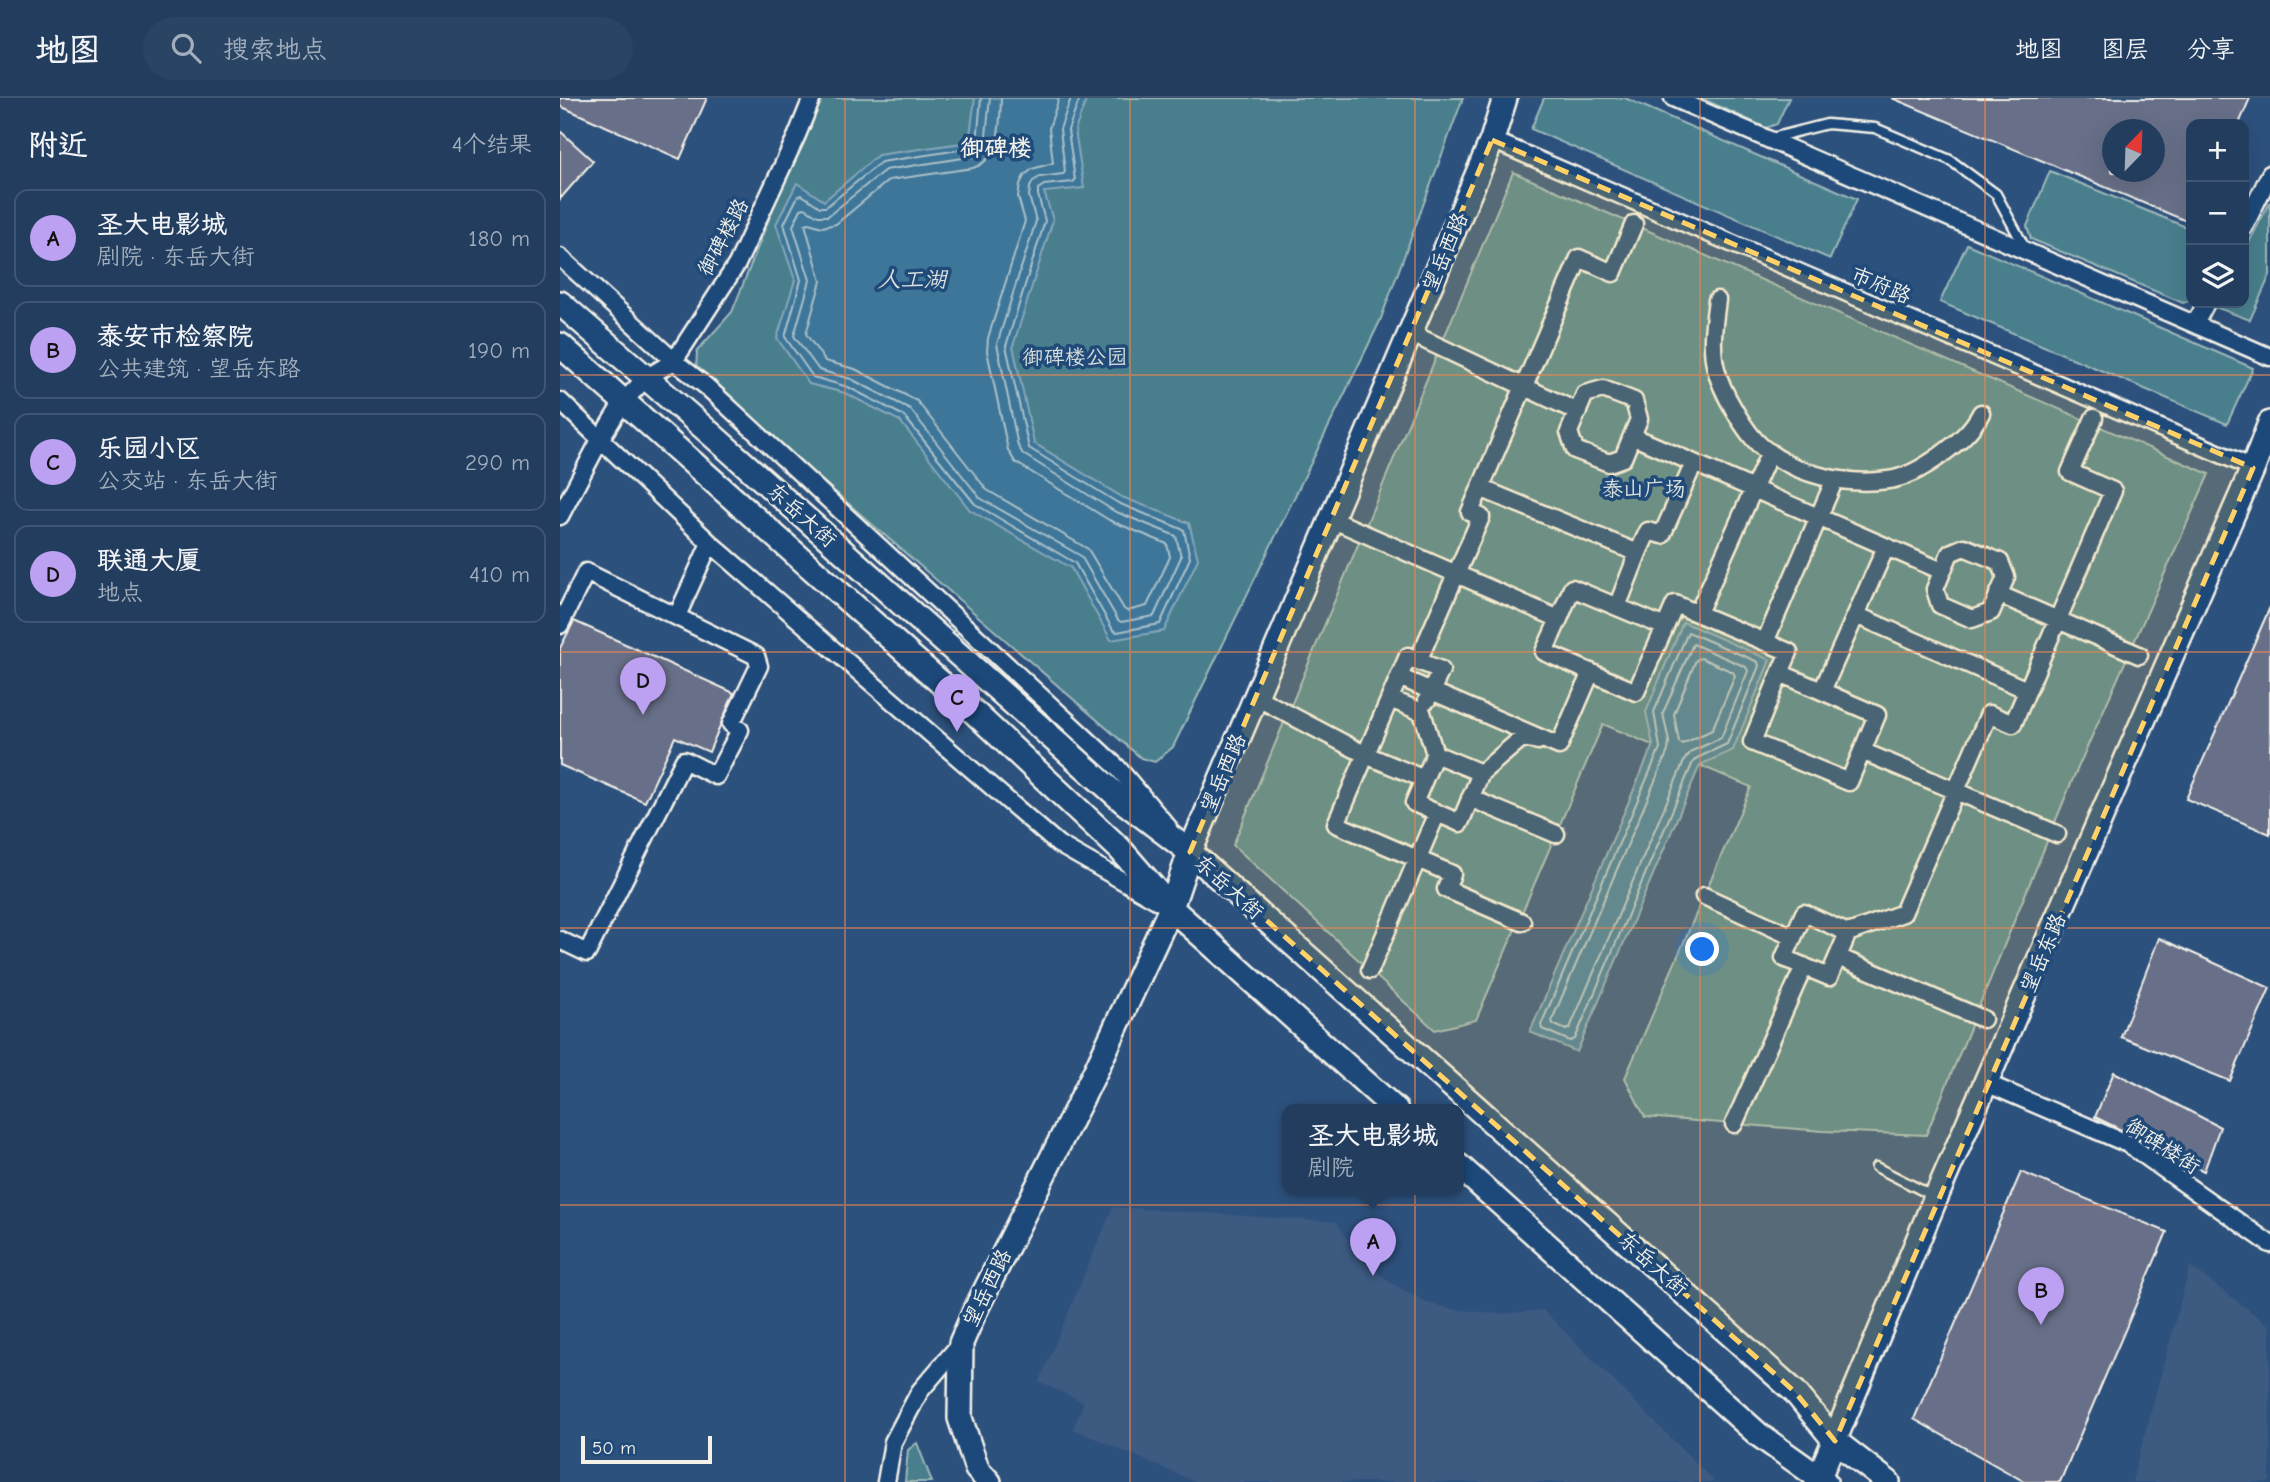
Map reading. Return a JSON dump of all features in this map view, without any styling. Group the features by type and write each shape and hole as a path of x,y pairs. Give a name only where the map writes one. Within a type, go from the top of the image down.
{"main road":[{"name":"望岳西路","path":"989,1482 977,1469 960,1418 961,1343 1096,1070 1171,908 1190,852 1492,140 1504,98"},
{"name":"东岳大街","path":"560,303 1123,801 1190,852 1796,1392 1835,1441 1888,1482"},
{"name":"东岳大街","path":"560,345 976,714 1120,849 1171,908 1389,1104"},
{"name":"望岳东路","path":"1820,1481 1936,1197 2253,468 2270,423"},
{"path":"1464,1170 1759,1435 1820,1481"}],"street":[{"name":"御碑楼路","path":"560,516 623,402 646,377 674,361 737,264 812,98"},
{"path":"1673,98 2270,357"},
{"name":"市府路","path":"1492,140 2253,468"},
{"path":"2249,217 2270,174"},
{"path":"1419,661 1481,517 1470,512 1579,258 1613,273 1634,224"},
{"path":"560,257 674,361 707,387 1117,767 1190,852"},
{"path":"1717,300 1713,332 1715,368 1731,405 1760,446 1799,470 1835,479 1889,480 1924,467 1956,443 1975,425 1981,413"},
{"path":"2195,324 2203,308"},
{"path":"1410,333 1578,412"},
{"path":"1603,389 1634,401 1639,419 1632,436 1623,457 1609,463 1575,450 1569,432 1585,394 1603,389"},
{"path":"560,401 710,542 1058,844 1171,908"},
{"path":"1848,933 1829,977 1784,958 1804,913 1848,933 1903,913 1989,714 2013,724 2113,491 2070,472 2094,418"},
{"path":"1632,436 1942,571"},
{"path":"1698,614 1770,452"},
{"path":"1618,607 1648,531 1662,536 1693,463"},
{"path":"1765,642 1835,479"},
{"path":"1480,488 1638,553"},
{"path":"1331,519 1559,619"},
{"path":"677,616 710,542"},
{"path":"1822,691 1886,547"},
{"path":"1964,547 2000,562 2006,577 1998,594 1991,612 1972,620 1940,605 1935,589 1950,552 1964,547"},
{"path":"560,625 586,572 756,656 760,666 731,724 740,730 716,776 684,760 587,953 560,940"},
{"path":"1665,627 1572,588 1545,652 1636,692 1665,627 1675,604 1789,652 1780,673 1752,741 1849,782 1877,715 1780,673"},
{"path":"1998,594 2138,655"},
{"path":"1856,615 2027,690"},
{"path":"1522,922 1446,889 1452,874 1336,824 1408,656 1441,670 1422,712 1435,754 1414,803 1460,823 1481,774 1522,738 1559,746"},
{"path":"1559,746 1591,673"},
{"path":"1399,677 1559,746"},
{"path":"1256,697 1366,755 1424,779"},
{"path":"1390,699 1422,712"},
{"path":"1862,751 2057,834"},
{"path":"1435,754 1481,774"},
{"path":"1470,798 1556,834"},
{"path":"1370,970 1437,814"},
{"path":"1704,897 1793,937"},
{"path":"1838,957 1983,1018"},
{"path":"1734,1124 1804,966"},
{"name":"御碑楼街","path":"1986,1083 2128,1144 2270,1244"},
{"path":"883,1482 893,1442 920,1391 961,1343"}],"lane":[{"path":"1768,139 1827,124 1875,128 1950,160 1996,194 2027,251"},
{"path":"1875,1167 1936,1197"}],"highlighted area":[{"path":"1492,140 2253,468 1835,1441 1795,1392 1190,852"}],"shaded area":[{"path":"1113,1207 1336,1222 1359,1257 1391,1283 1428,1303 1452,1309 1502,1314 1543,1310 1715,1482 1196,1482 1073,1429 1084,1402 1039,1382"},
{"path":"2190,1266 2270,1326 2270,1482 2132,1482"}],"green space":[{"name":"御碑楼公园","path":"817,98 1463,98 1380,321 1173,747 1155,762 1141,758 696,371 697,351 732,312"},
{"path":"1544,98 1625,98 1857,199 1830,259 1531,129"},
{"path":"1701,98 1789,98 1777,124 1766,128"},
{"path":"2050,171 2186,227 2186,302 2183,303 2031,239 2027,226"},
{"name":"泰山广场","path":"1513,172 2209,474 2072,781 1926,1135 1823,1131 1645,1117 1625,1078 1751,787 1603,724 1476,1020 1435,1030 1233,845"},
{"path":"2270,202 2270,275 2250,320 2218,308 2249,308 2249,242"},
{"path":"1967,244 2253,368 2227,424 1940,302"},
{"path":"917,1443 932,1482 905,1482 908,1450"}],"water":[{"name":"人工湖","path":"975,98 1087,98 1075,130 1084,188 1044,192 1053,220 1013,346 1034,443 1122,497 1189,523 1198,559 1164,631 1111,640 1071,568 970,510 900,421 845,393 809,384 777,338 795,280 776,224 797,183 824,201 878,155 969,142"},
{"path":"1683,622 1770,660 1733,750 1700,765 1577,1052 1530,1032 1653,745 1646,712"}],"building":[{"path":"560,98 707,98 680,159 560,106"},
{"path":"1892,98 2250,98 2241,119 2186,119 2186,221"},
{"path":"560,131 593,161 560,199"},
{"path":"2270,607 2270,834 2186,799"},
{"path":"574,621 734,693 709,752 675,737 645,802 560,765 560,648"},
{"path":"2159,938 2270,988 2230,1081 2121,1037"},
{"path":"2114,1072 2220,1127 2204,1171 2095,1117"},
{"path":"2021,1172 2167,1232 2060,1482 2025,1482 1914,1419"}],"place":[{"name":"联通大厦","path":"643,715"},
{"name":"乐园小区","path":"957,732"},
{"name":"圣大电影城","path":"1373,1276"},
{"name":"泰安市检察院","path":"2041,1325"}],"district":[{"name":"御碑楼","path":"996,148"}]}
